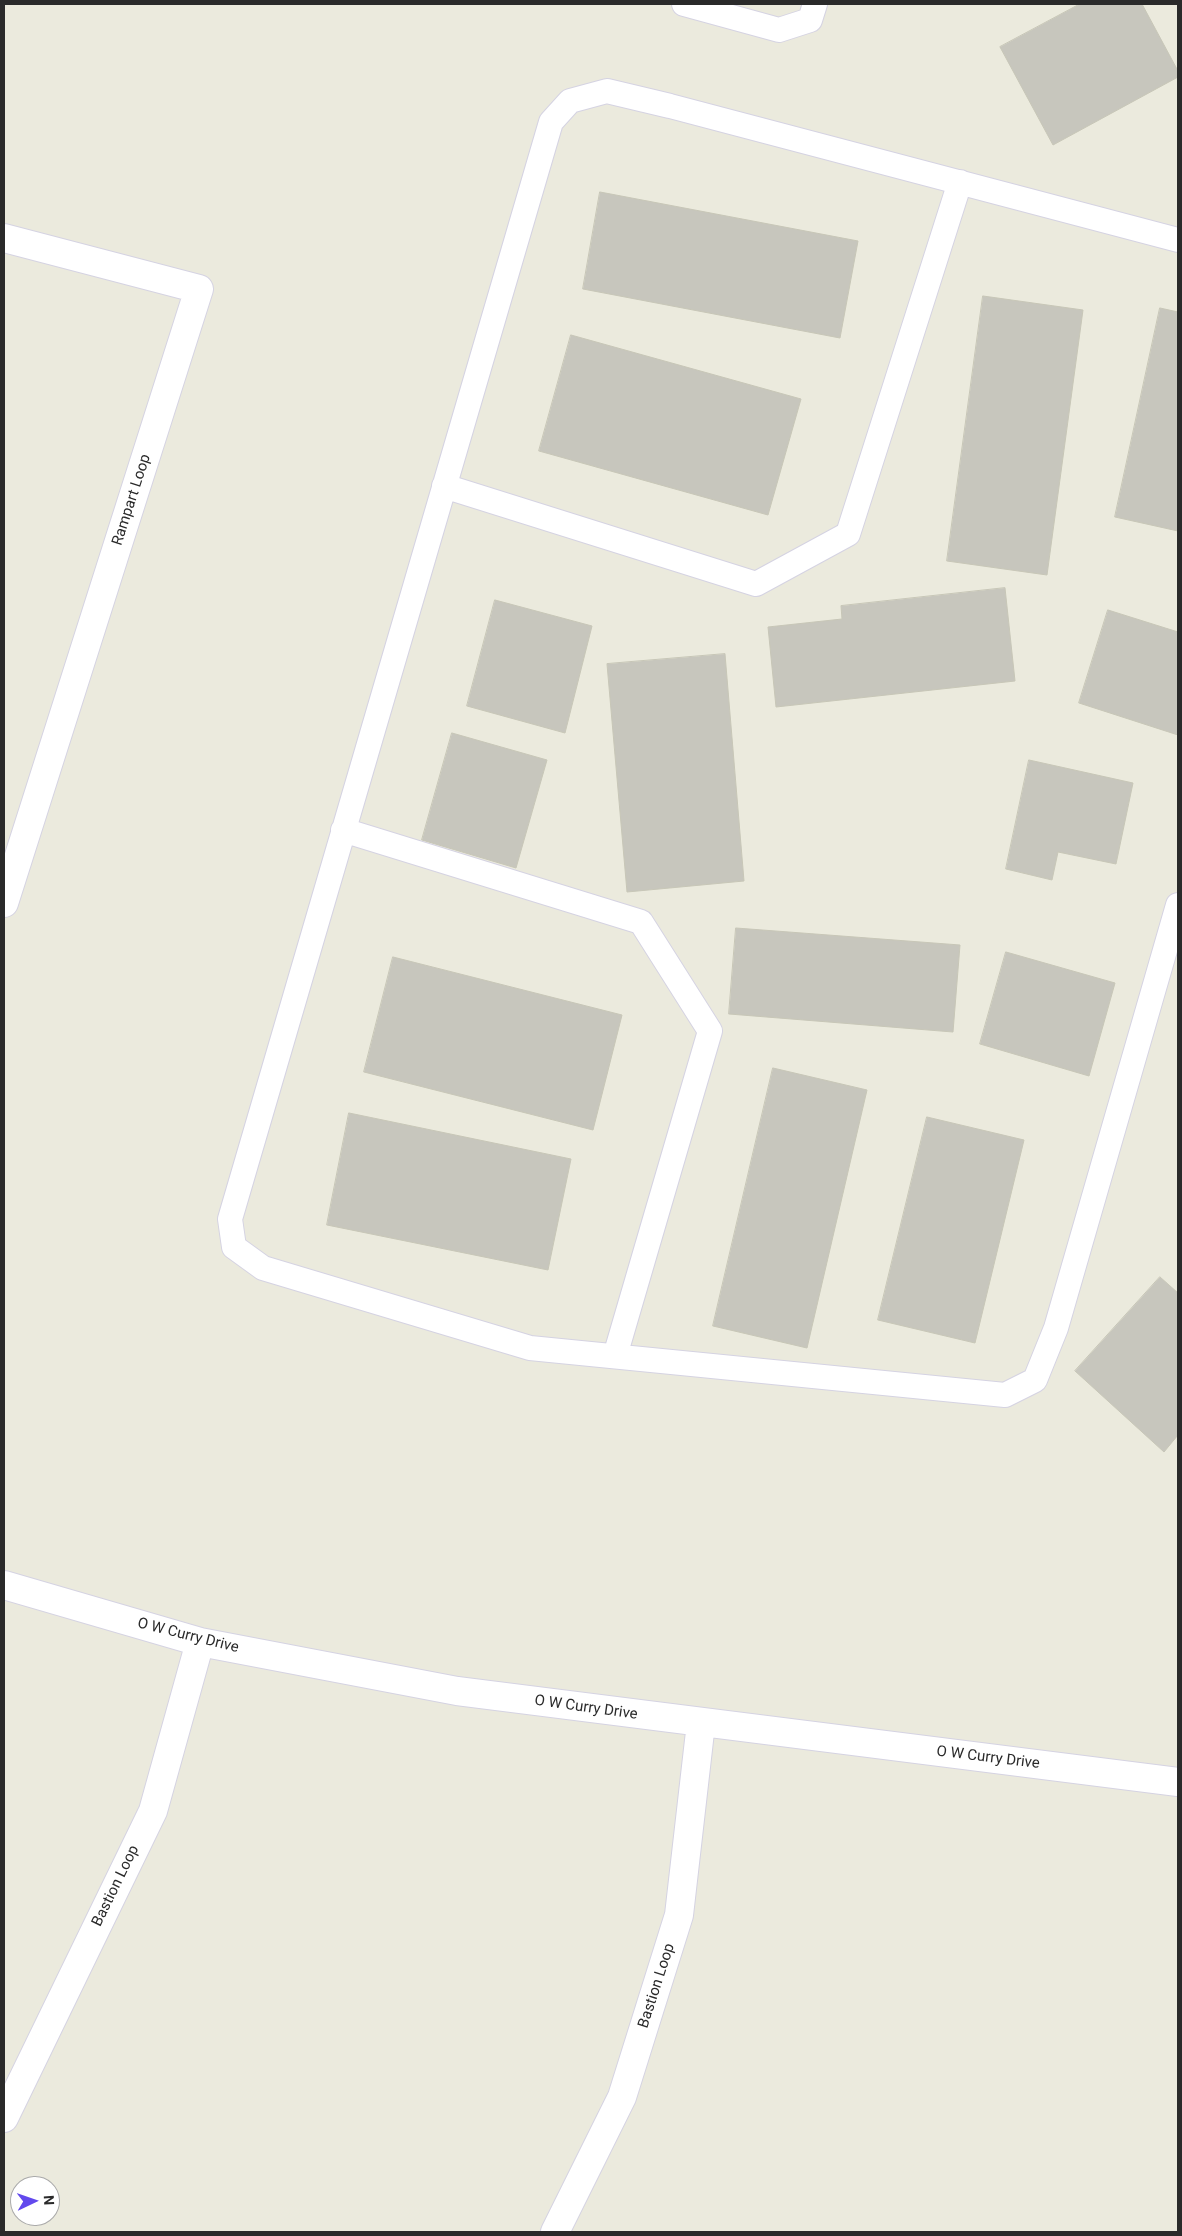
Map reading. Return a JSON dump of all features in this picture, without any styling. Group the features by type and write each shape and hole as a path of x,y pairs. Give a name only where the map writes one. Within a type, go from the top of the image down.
{"street":[{"name":"Rampart Loop","path":"4,238 199,289 4,904"},
{"name":"O W Curry Drive","path":"4,1585 200,1642 457,1691 1178,1782"},
{"name":"Bastion Loop","path":"4,2118 152,1811 200,1642"},
{"name":"Bastion Loop","path":"555,2232 622,2097 679,1915 701,1723"}],"lane":[{"path":"684,4 778,30 810,20 815,4"},
{"path":"1178,240 607,91 570,101 551,122 343,830 230,1219 234,1247 263,1268 530,1348 1005,1395 1035,1380 1056,1328 1178,905"},
{"path":"444,486 756,584 848,534 960,182"},
{"path":"343,830 641,922 710,1031 615,1356"}],"building":[{"path":"1080,4 1142,4 1178,71 1178,77 1053,145 1000,47"},
{"path":"600,192 858,241 840,338 583,289"},
{"path":"983,296 1083,310 1047,575 947,561"},
{"path":"1160,308 1178,312 1178,531 1115,517"},
{"path":"571,335 801,399 768,515 539,451"},
{"path":"1005,588 1015,681 776,707 768,627 842,619 841,606"},
{"path":"495,600 592,626 565,733 467,706"},
{"path":"1108,610 1178,632 1178,735 1079,703"},
{"path":"725,654 744,881 627,892 607,664"},
{"path":"452,733 547,760 516,868 422,840"},
{"path":"1029,760 1133,783 1116,864 1058,852 1052,880 1006,869"},
{"path":"736,928 960,945 953,1032 729,1014"},
{"path":"1006,952 1115,983 1089,1076 980,1044"},
{"path":"393,957 622,1015 593,1130 364,1072"},
{"path":"773,1068 867,1090 807,1348 713,1326"},
{"path":"349,1113 571,1159 548,1270 327,1225"},
{"path":"927,1117 1024,1140 975,1343 878,1320"},
{"path":"1160,1277 1178,1293 1178,1435 1164,1452 1075,1371"}]}
